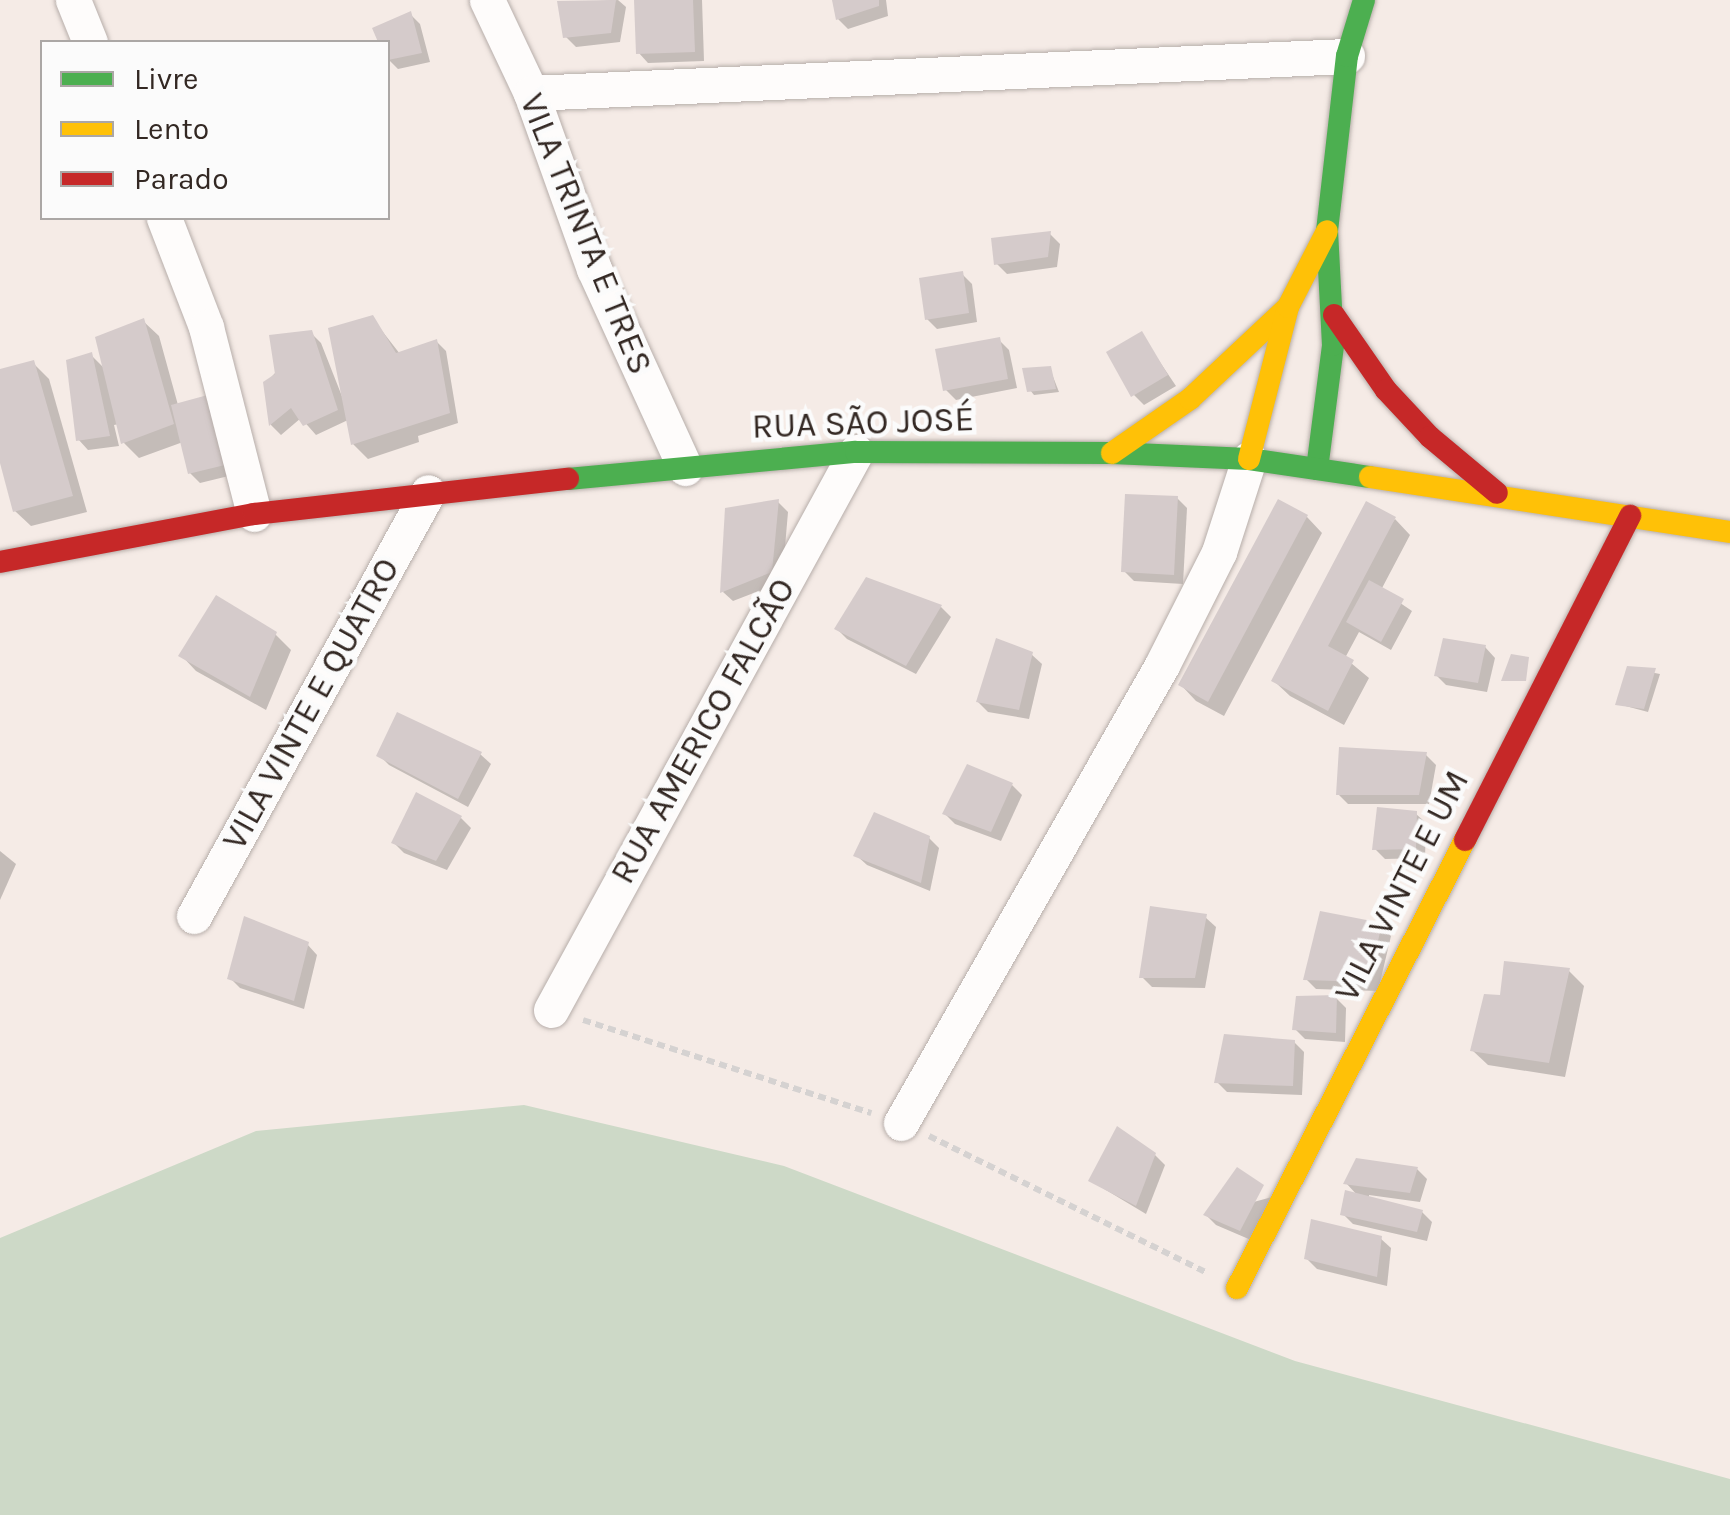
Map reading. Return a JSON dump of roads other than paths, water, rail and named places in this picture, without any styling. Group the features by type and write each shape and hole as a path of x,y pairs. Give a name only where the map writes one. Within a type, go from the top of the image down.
{"main road":[{"path":"1317,469 1331,376 1334,315 1327,231 1348,56 1364,0"},
{"path":"1249,459 1288,307 1327,231"},
{"path":"1112,452 1190,399 1288,307"},
{"path":"1334,315 1386,390 1430,437 1497,494"},
{"name":"RUA SÃO JOSÉ","path":"0,562 254,514 428,492 856,452 1112,452 1249,459 1730,532"},
{"name":"VILA VINTE E UM","path":"1237,1288 1630,516"}],"street":[{"path":"73,0 89,40"},
{"name":"VILA TRINTA E TRES","path":"487,0 531,94 594,269 685,468"},
{"path":"531,94 1348,56"},
{"path":"165,220 206,327 254,514"},
{"name":"RUA AMERICO FALCÃO","path":"551,1010 856,452"},
{"path":"901,1123 1162,665 1219,552 1249,459"},
{"name":"VILA VINTE E QUATRO","path":"194,916 428,492"}]}
